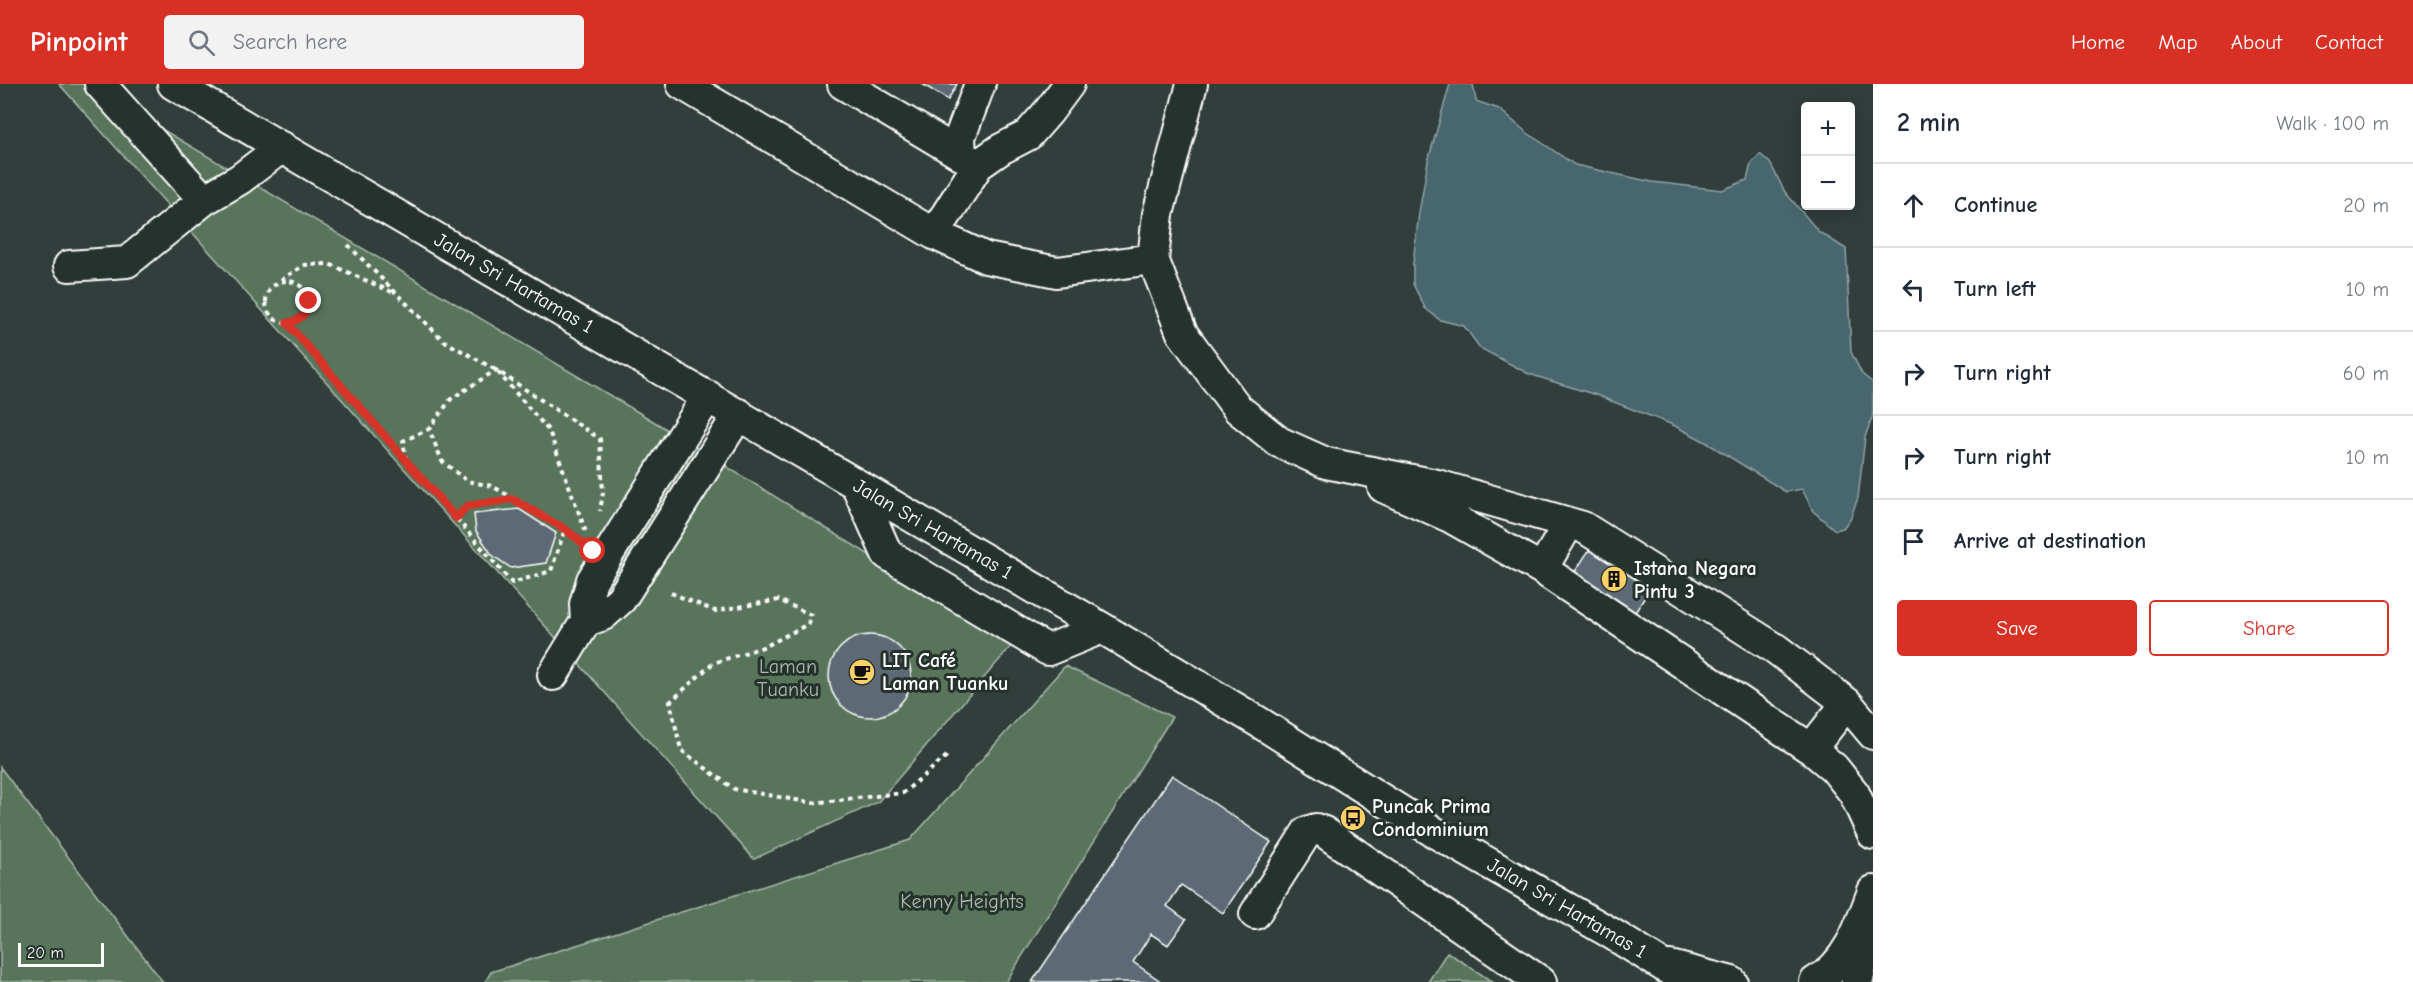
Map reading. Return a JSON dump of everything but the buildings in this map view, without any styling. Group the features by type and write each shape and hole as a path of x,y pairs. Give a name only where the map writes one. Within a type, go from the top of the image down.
{"street":[{"path":"100,84 204,200"},
{"name":"Jalan Sri Hartamas 1","path":"173,84 1102,628 1257,721 1434,832 1610,932 1668,973 1689,982"},
{"path":"682,84 934,234 986,258 1057,272 1153,259"},
{"path":"843,84 969,160"},
{"path":"969,160 960,137 980,84"},
{"path":"934,234 969,160 1001,149 1028,135 1050,111 1069,84"},
{"path":"1192,84 1158,214 1153,259 1182,333 1238,409 1279,442 1450,517 1542,569 1811,749 1834,768 1854,793 1873,834"},
{"path":"69,266 127,262 204,200 240,179 282,147"},
{"path":"553,675 586,621 585,604 592,580 708,396"},
{"path":"586,621 603,615 621,599 739,414"},
{"path":"1340,467 1437,485 1583,527 1757,637 1847,703 1873,734"},
{"path":"856,484 887,554 1048,650 1102,628"},
{"path":"1542,569 1569,523"},
{"path":"1811,749 1847,703"},
{"path":"1255,914 1307,832 1316,829 1324,832 1541,982"},
{"path":"1815,982 1845,957 1873,891"},
{"path":"1857,982 1873,927"},
{"path":"1668,973 1732,982"}],"path":[{"path":"348,245 444,341 496,370 600,439 603,493 599,516"},
{"path":"278,283 284,281 298,284 308,295 309,301 305,314 294,322 287,323 274,319 266,307 268,293 278,283 304,265 330,264 396,293"},
{"path":"287,323 513,583 550,571 565,529"},
{"path":"406,461 403,441 429,429 451,399 496,370"},
{"path":"496,370 549,431 590,541"},
{"path":"429,429 442,461 468,481 492,486 565,529 584,544"},
{"path":"456,518 467,506 512,499"},
{"path":"671,593 715,611 778,600 811,615 808,624 766,646 712,663 670,702 681,750 734,789 813,803 903,793 948,755"}],"green space":[{"name":"Laman Tuanku","path":"59,84 86,84 658,424 1013,644 878,802 754,859"},
{"name":"Kenny Heights","path":"1065,666 1172,717 1006,982 485,982 491,972 910,840"},
{"path":"0,767 163,982 0,982"},
{"path":"1447,952 1493,982 1428,982"}],"water":[{"path":"1450,84 1473,84 1476,101 1499,109 1526,132 1575,165 1652,182 1722,190 1747,180 1751,164 1760,154 1770,163 1785,192 1819,232 1846,249 1851,352 1862,374 1873,383 1873,415 1865,437 1858,498 1850,519 1843,528 1835,530 1813,511 1802,489 1786,492 1704,441 1673,425 1596,395 1529,374 1480,348 1464,326 1440,320 1425,308 1413,284 1413,263 1428,161"}],"place":[{"name":"Istana Negara Pintu 3","path":"1614,579"},
{"name":"LIT Café Laman Tuanku","path":"862,672"},
{"name":"Puncak Prima Condominium","path":"1353,818"}],"route":[{"path":"309,301 305,314 300,319 287,323 456,518 467,506 512,499 565,529 593,551"}]}
